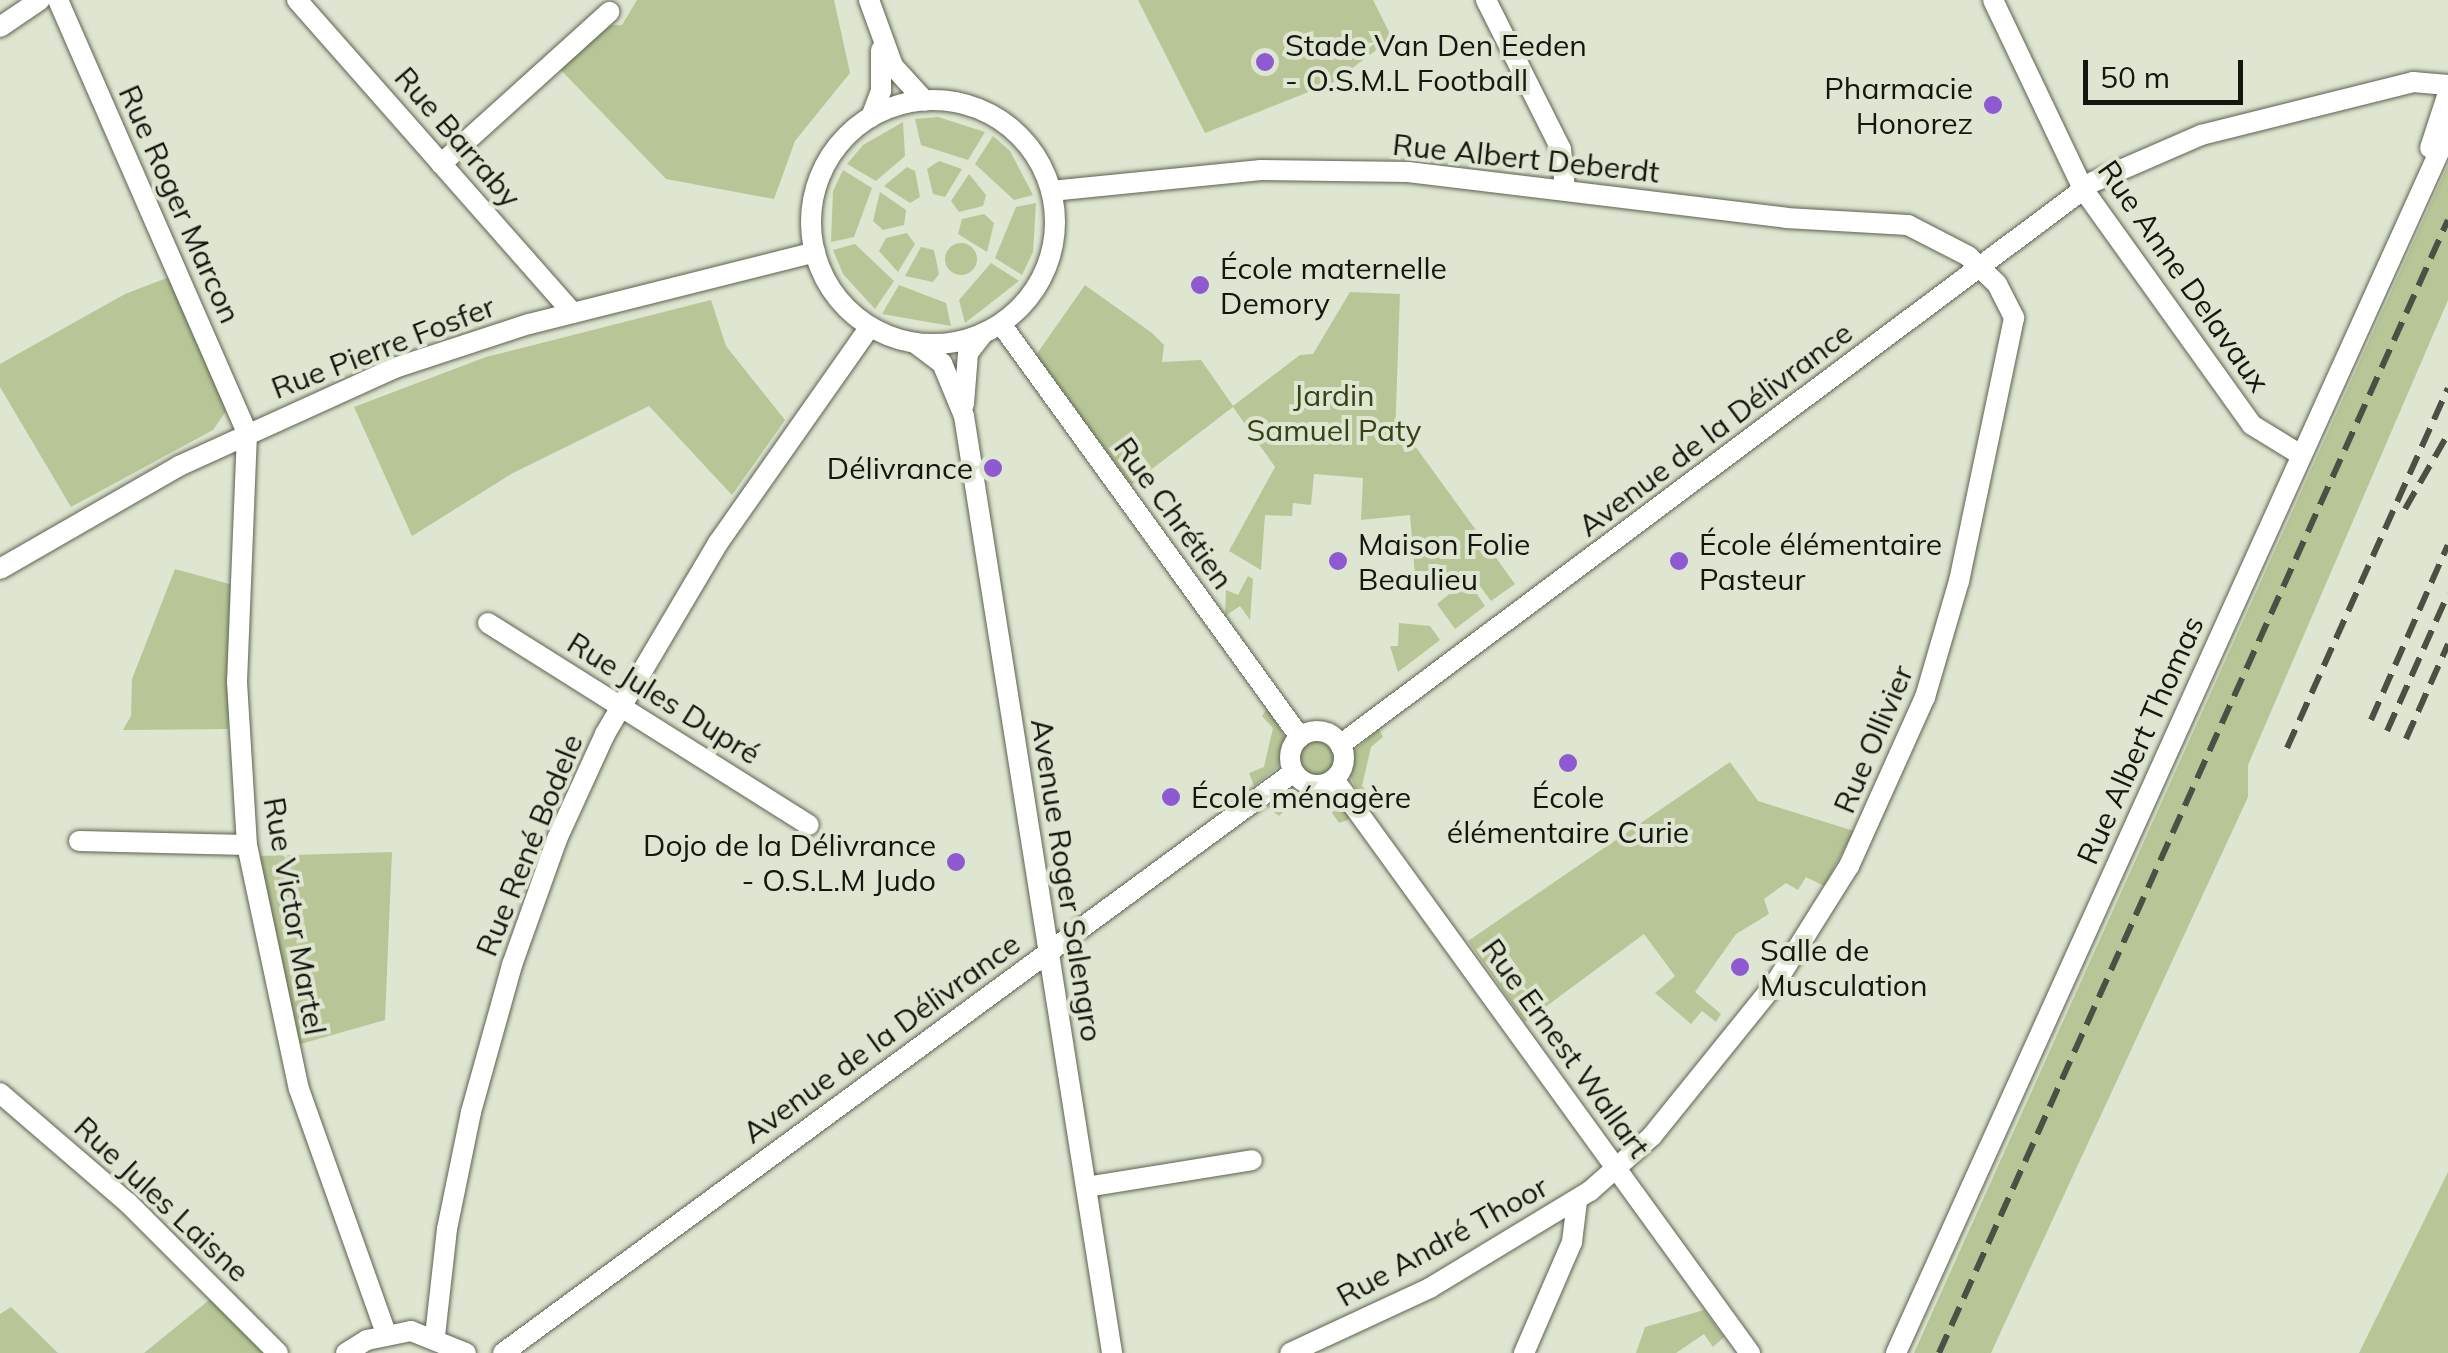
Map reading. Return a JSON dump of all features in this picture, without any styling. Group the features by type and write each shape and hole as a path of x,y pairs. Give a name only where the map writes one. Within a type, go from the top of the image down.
{"street":[{"path":"0,27 40,0"},
{"name":"Rue Roger Marcon","path":"58,0 247,433"},
{"name":"Rue Barraby","path":"298,0 573,313"},
{"path":"868,0 880,38 904,82 924,101"},
{"path":"1486,0 1561,149 1565,189"},
{"name":"Rue Anne Delavaux","path":"1993,0 2083,189 2252,425 2301,454"},
{"path":"441,164 608,12"},
{"path":"872,118 882,84 880,38"},
{"name":"Avenue de la Délivrance","path":"1340,745 2083,189 2201,135 2413,82 2448,85"},
{"name":"Rue Albert Thomas","path":"2423,179 2448,93"},
{"path":"924,101 963,104 998,119 1032,150 1051,191 1050,260 1034,291 992,328 950,343 914,342 870,326 835,295 815,252 812,208 821,175 845,138 872,118 924,101"},
{"name":"Rue Albert Thomas","path":"1896,1353 2423,179 2448,132"},
{"name":"Rue Albert Deberdt","path":"1051,191 1281,170 1408,172 1786,218 1920,227 1982,268"},
{"name":"Rue Pierre Fosfer","path":"0,568 95,510 247,433 395,368 573,313 815,252"},
{"name":"Rue Ollivier","path":"1617,1169 1744,1026 1809,934 1864,836 1916,720 1959,581 2014,329 2006,296 1982,268"},
{"name":"Rue René Bodele","path":"435,1336 458,1169 502,996 557,839 622,706 739,510 870,326"},
{"name":"Avenue Roger Salengro","path":"992,328 966,362 964,416 1112,1353"},
{"name":"Rue Chrétien","path":"992,328 1300,737"},
{"name":"Avenue Roger Salengro","path":"914,342 942,363 964,416"},
{"name":"Rue Victor Martel","path":"247,433 237,682 247,844 298,1089 386,1334"},
{"name":"Rue Jules Dupré","path":"488,622 809,825"},
{"path":"1326,733 1340,745 1342,766 1334,779 1308,784 1294,772 1291,750 1300,737 1326,733"},
{"name":"Avenue de la Délivrance","path":"503,1353 1294,772"},
{"name":"Rue Ernest Wallart","path":"1334,779 1750,1353"},
{"path":"79,840 247,844"},
{"name":"Rue Jules Laisne","path":"0,1093 128,1203 278,1353"},
{"path":"1086,1187 1252,1160"},
{"name":"Rue André Thoor","path":"1290,1353 1430,1288 1576,1200 1617,1169"},
{"path":"1524,1353 1572,1242 1576,1200"},
{"name":"Rue Albert Thomas","path":"1888,1353 1908,1325"},
{"path":"346,1353 386,1334 435,1336 466,1353"}],"green space":[{"path":"637,0 834,0 850,73 795,141 774,199 666,179 557,66 603,25 622,25"},
{"name":"Stade Van Den Eeden - O.S.M.L Football","path":"1138,0 1373,0 1392,38 1334,82 1205,133"},
{"path":"938,117 985,132 968,160 921,145 915,119"},
{"path":"903,122 905,156 876,181 847,164 863,145"},
{"path":"993,136 1010,151 1033,195 1014,200 975,164"},
{"path":"939,161 962,169 945,197 933,194 927,169"},
{"path":"2448,165 2448,300 2248,765 2248,797 1991,1353 1914,1353"},
{"path":"907,167 915,171 920,197 910,203 884,186"},
{"path":"843,170 872,188 854,237 831,242 833,191"},
{"path":"969,174 986,195 983,206 959,212 951,201"},
{"path":"880,192 906,210 904,225 883,230 873,221"},
{"path":"1036,203 1033,252 1022,275 995,258 1016,207"},
{"path":"984,214 994,223 987,252 958,234 962,219"},
{"path":"907,233 915,244 898,272 879,251 886,238"},
{"path":"961,243 972,248 977,259 972,270 961,275 950,270 945,259 950,248"},
{"path":"855,244 894,281 875,309 843,274 833,250"},
{"path":"921,247 934,250 939,274 933,282 905,276"},
{"path":"991,263 1019,281 965,323 959,300"},
{"path":"172,276 228,408 213,430 71,507 0,387 0,364 125,294"},
{"path":"899,285 946,303 951,326 882,314"},
{"name":"Jardin Samuel Paty","path":"1085,285 1164,345 1162,362 1201,360 1233,406 1300,355 1313,354 1350,292 1400,294 1395,437 1407,452 1415,446 1515,584 1491,601 1474,578 1468,581 1485,606 1455,629 1437,604 1458,587 1453,581 1441,590 1416,587 1410,515 1361,520 1363,478 1314,474 1311,505 1293,503 1292,516 1265,515 1261,570 1229,551 1275,467 1233,407 1131,485 1036,355"},
{"path":"711,300 726,346 785,420 732,495 649,406 513,473 412,536 354,407 486,357"},
{"path":"175,569 233,585 228,729 123,730 131,716 132,679"},
{"path":"1248,576 1253,579 1250,620 1240,606 1225,616 1226,590 1238,595"},
{"path":"1399,623 1430,626 1440,640 1398,672 1390,646 1398,646"},
{"path":"1268,707 1286,740 1279,766 1254,786 1249,773 1264,767 1273,728 1262,716"},
{"path":"1379,729 1383,737 1371,747 1362,786 1374,797 1366,808 1349,774 1354,751"},
{"path":"1316,738 1329,744 1335,757 1329,770 1316,776 1303,770 1297,757 1303,744"},
{"path":"1730,762 1758,801 1854,831 1824,886 1806,877 1798,890 1786,883 1764,899 1769,914 1736,934 1695,992 1721,1014 1716,1022 1702,1011 1691,1024 1655,993 1675,976 1644,934 1525,1022 1468,941"},
{"path":"1293,791 1331,794 1353,818 1339,823 1330,810 1290,805 1279,816 1268,807"},
{"path":"392,852 385,1020 297,1045 259,856"},
{"path":"2448,1172 2448,1353 2359,1353"},
{"path":"213,1297 265,1353 144,1353"},
{"path":"11,1307 58,1353 0,1353 0,1314"},
{"path":"1704,1310 1724,1337 1713,1347 1704,1334 1676,1353 1636,1353 1645,1327"}],"railway":[{"path":"1939,1353 2448,220"},
{"path":"2287,748 2448,388"},
{"path":"2405,509 2448,434"},
{"path":"2371,720 2448,545"},
{"path":"2387,731 2448,594"},
{"path":"2406,739 2448,644"}],"place":[{"name":"Stade Van Den Eeden - O.S.M.L Football","path":"1265,62"},
{"name":"Pharmacie Honorez","path":"1993,105"},
{"name":"École maternelle Demory","path":"1200,285"},
{"name":"Délivrance","path":"993,468"},
{"name":"Maison Folie Beaulieu","path":"1338,561"},
{"name":"École élémentaire Pasteur","path":"1679,561"},
{"name":"École élémentaire Curie","path":"1568,763"},
{"name":"École ménagère","path":"1171,797"},
{"name":"Dojo de la Délivrance - O.S.L.M Judo","path":"956,862"},
{"name":"Salle de Musculation","path":"1740,967"}]}
